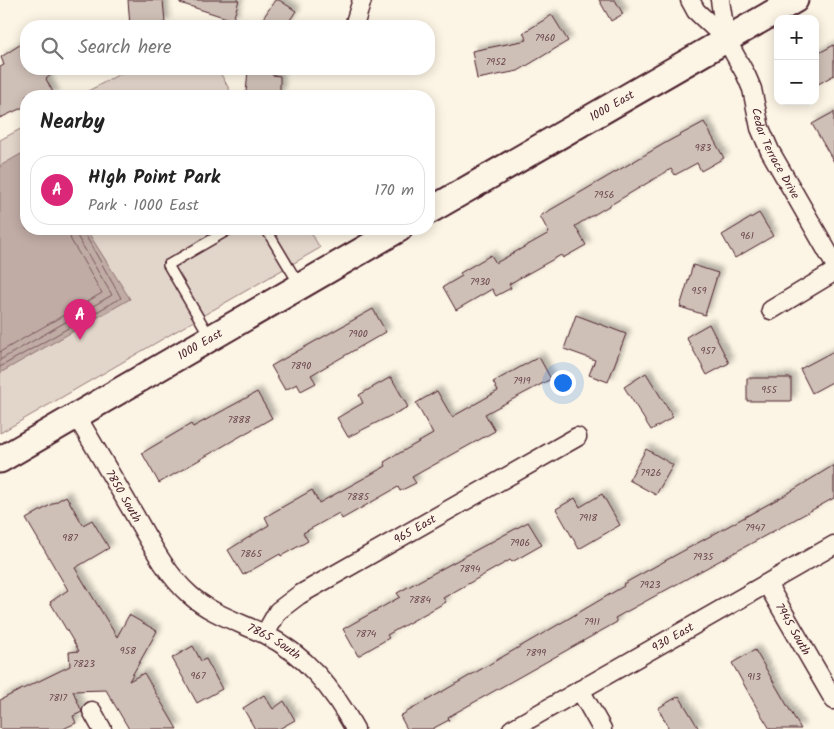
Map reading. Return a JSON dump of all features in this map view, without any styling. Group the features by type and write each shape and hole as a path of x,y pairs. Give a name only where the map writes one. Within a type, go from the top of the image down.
{"street":[{"path":"356,20 362,0"},
{"path":"690,0 696,11 726,39"},
{"path":"720,0 726,39"},
{"name":"1000 East","path":"435,209 795,0"},
{"name":"Cedar Terrace Drive","path":"726,39 752,89 760,128 770,151 834,263"},
{"name":"1000 East","path":"0,460 389,235"},
{"path":"771,310 834,272"},
{"name":"7850 South","path":"76,415 151,545 172,576"},
{"name":"965 East","path":"265,634 278,610 299,595 577,437"},
{"name":"930 East","path":"512,729 834,545"},
{"name":"7865 South","path":"172,576 191,596 212,611 265,634 288,647 328,686 355,729"},
{"name":"7945 South","path":"767,584 834,700"},
{"path":"580,690 602,729"},
{"path":"92,711 102,729"}],"lane":[{"path":"211,338 168,265 220,235"},
{"path":"270,235 300,286"}],"shaded area":[{"path":"118,75 221,75 230,90 90,90"},
{"path":"20,129 20,235 312,235 320,248 0,433 0,140"}],"water":[{"path":"20,154 20,235 90,235 130,299 0,373 0,166"}],"building":[{"path":"128,0 163,0 165,20 130,20"},
{"path":"180,0 239,0 233,20 180,3"},
{"path":"275,0 279,0 296,11 290,20 262,20"},
{"path":"599,0 615,0 623,14 611,21"},
{"path":"552,15 568,41 518,71 477,79 472,51 527,40 523,33"},
{"path":"20,45 20,75 51,75 46,79 52,90 20,90 20,109 0,118 0,67 4,65 1,57"},
{"path":"834,45 834,75 819,84 819,60 819,53"},
{"path":"248,75 280,76 280,90 246,90"},
{"path":"834,112 834,162 812,124"},
{"path":"704,122 724,158 701,171 697,163 675,175 671,169 575,226 586,245 563,258 561,255 509,284 511,288 496,296 492,289 456,310 443,287 462,276 460,273 491,255 496,263 549,233 540,216"},
{"path":"759,213 773,236 735,258 722,235"},
{"path":"693,265 718,273 705,315 680,307"},
{"path":"373,309 386,332 311,375 316,383 301,391 297,384 285,390 271,366"},
{"path":"576,315 626,334 608,382 589,375 595,360 564,349"},
{"path":"709,324 729,363 707,375 686,337"},
{"path":"834,351 834,381 812,393 800,369"},
{"path":"539,357 551,379 485,414 495,431 412,477 416,483 400,491 398,487 342,519 339,513 303,533 308,541 243,575 228,550 269,525 265,517 312,490 319,503 386,466 384,462 433,434 416,403 437,391 452,417 498,391 493,382"},
{"path":"646,373 673,417 651,430 624,387"},
{"path":"391,377 408,407 348,437 337,418 363,403 359,395"},
{"path":"747,378 791,378 791,401 747,401"},
{"path":"257,392 272,418 159,483 142,453 191,424 193,427"},
{"path":"646,449 673,465 656,495 629,480"},
{"path":"834,465 834,498 615,618 617,622 448,717 449,720 432,729 407,729 400,716 624,586 623,584 785,495"},
{"path":"602,494 620,525 579,549 556,509 575,498 580,507"},
{"path":"66,496 83,525 92,520 109,548 75,568 117,637 129,615 157,631 129,681 144,673 177,729 129,729 106,690 73,691 82,712 73,716 76,723 63,729 0,729 0,700 70,666 69,652 79,651 50,602 68,590 26,519"},
{"path":"528,522 542,545 512,562 510,560 443,598 446,602 387,635 389,638 358,656 343,629 400,597 397,593"},
{"path":"193,646 201,661 206,659 222,689 197,703 172,658"},
{"path":"755,650 801,729 770,729 757,708 732,663"},
{"path":"264,695 273,709 284,701 295,720 279,729 255,729 243,708"},
{"path":"679,696 699,729 669,729 658,708"}],"place":[{"name":"HIgh Point Park","path":"80,340"}]}
